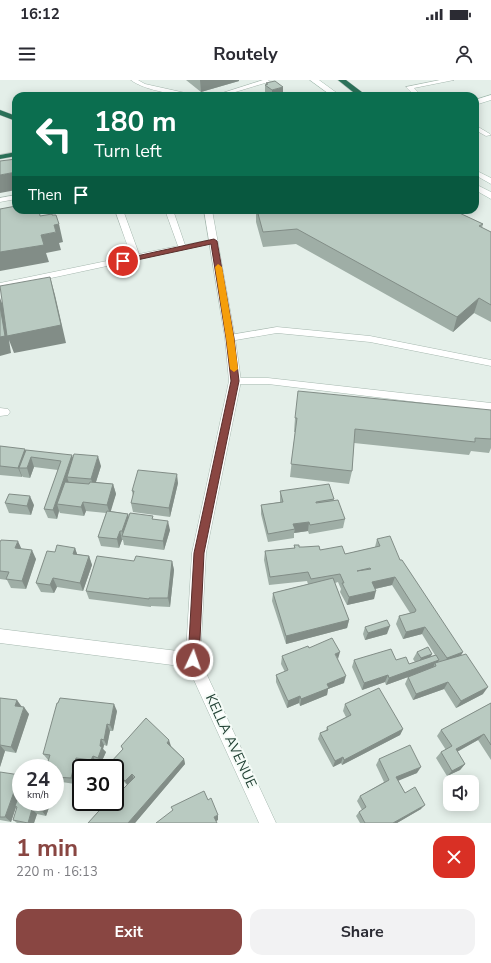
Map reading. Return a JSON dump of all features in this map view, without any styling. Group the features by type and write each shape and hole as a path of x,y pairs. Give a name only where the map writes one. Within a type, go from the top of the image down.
{"highway":[{"path":"342,80 358,92"},
{"path":"0,112 12,118"},
{"path":"0,157 12,155"}],"street":[{"path":"314,80 331,92"},
{"path":"479,102 491,97"},
{"path":"479,174 491,181"},
{"path":"479,189 491,196"},
{"name":"KELLA AVENUE","path":"209,214 230,338 235,381 199,553 193,660 268,823"},
{"path":"0,636 193,660"}],"lane":[{"path":"134,80 143,85 177,92"},
{"path":"228,92 266,80 279,92"},
{"path":"415,92 409,87 451,80"},
{"path":"479,129 490,135"},
{"path":"0,200 12,198"},
{"path":"120,214 136,258"},
{"path":"170,214 182,248"},
{"path":"0,286 214,241"},
{"path":"230,338 277,330 370,339 491,363"},
{"path":"235,381 268,381 491,407"}],"building":[{"path":"275,81 283,87 272,90 265,85 268,84 266,83"},
{"path":"12,160 12,173 0,175 0,161"},
{"path":"12,207 12,214 40,214 40,216 52,214 56,215 59,224 54,225 56,232 41,235 44,245 0,252 0,209"},
{"path":"258,214 462,214 483,224 479,226 491,232 491,305 479,298 457,317 297,229 263,232"},
{"path":"50,277 61,325 7,336 0,286"},
{"path":"0,306 5,336 0,337"},
{"path":"298,391 491,410 491,439 475,438 475,442 355,429 352,471 291,464 297,418 295,418"},
{"path":"0,446 25,449 18,468 0,466"},
{"path":"26,450 72,455 53,510 44,509 61,461 31,457 27,468 19,468"},
{"path":"74,454 98,456 91,479 67,477"},
{"path":"138,470 177,474 169,508 131,503 134,491 132,491"},
{"path":"65,482 113,484 107,505 83,502 81,507 57,504"},
{"path":"329,484 334,499 316,503 338,500 345,519 310,525 309,522 293,524 295,529 268,534 261,505 283,502 280,491"},
{"path":"9,494 30,496 27,506 5,503"},
{"path":"107,511 128,514 122,531 120,531 117,539 98,537"},
{"path":"130,513 153,516 152,519 168,521 163,541 122,536"},
{"path":"390,536 400,560 402,560 463,652 447,658 425,627 406,632 399,616 415,612 416,610 395,577 372,582 376,591 349,597 342,583 344,583 340,574 311,579 308,572 270,577 265,551 295,548 294,545 299,545 299,547 319,546 320,550 342,546 345,554 380,546 377,539"},
{"path":"1,540 18,541 15,548 32,550 22,581 6,579 9,572 0,571"},
{"path":"57,545 75,548 73,554 89,556 80,583 53,578 50,585 36,583 47,551 55,552"},
{"path":"97,556 134,561 136,556 172,561 168,598 149,599 86,591"},
{"path":"333,578 349,620 286,636 273,593"},
{"path":"387,620 390,626 368,633 365,627"},
{"path":"332,638 340,652 335,654 346,676 327,684 329,688 301,699 300,696 288,701 276,675 288,670 282,656 308,646 309,648"},
{"path":"428,647 432,654 421,658 417,652"},
{"path":"391,649 396,660 406,657 409,664 436,655 439,660 389,678 388,675 364,683 354,660"},
{"path":"466,654 488,687 461,701 448,682 416,694 408,677 436,666 435,663"},
{"path":"379,688 403,729 344,760 343,757 335,761 320,733 328,730 327,727 351,715 345,704"},
{"path":"0,698 17,700 15,706 24,707 11,747 0,745"},
{"path":"60,698 114,704 110,725 107,724 104,740 101,739 100,746 102,747 98,758 93,756 92,759 72,759 71,778 64,778 64,759 49,759 50,755 43,754"},
{"path":"491,703 491,745 484,734 456,749 465,764 452,771 441,752 452,746 441,730"},
{"path":"146,718 169,740 167,743 184,759 128,823 88,823 99,811 124,811 124,788 135,777 132,774 125,781 124,759 114,759 123,749 121,746"},
{"path":"410,745 421,767 396,777 405,793 415,787 425,805 393,823 365,823 359,812 366,807 360,796 389,780 379,759"},
{"path":"0,772 12,774 12,797 5,817 0,817"},
{"path":"204,791 208,800 211,798 218,815 214,817 217,823 156,823 173,810 171,807"},
{"path":"16,811 31,811 28,823 13,820"}],"slow traffic":[{"path":"218,267 234,369"}],"route":[{"path":"123,261 214,241 230,338 235,381 199,553 193,660"}]}
